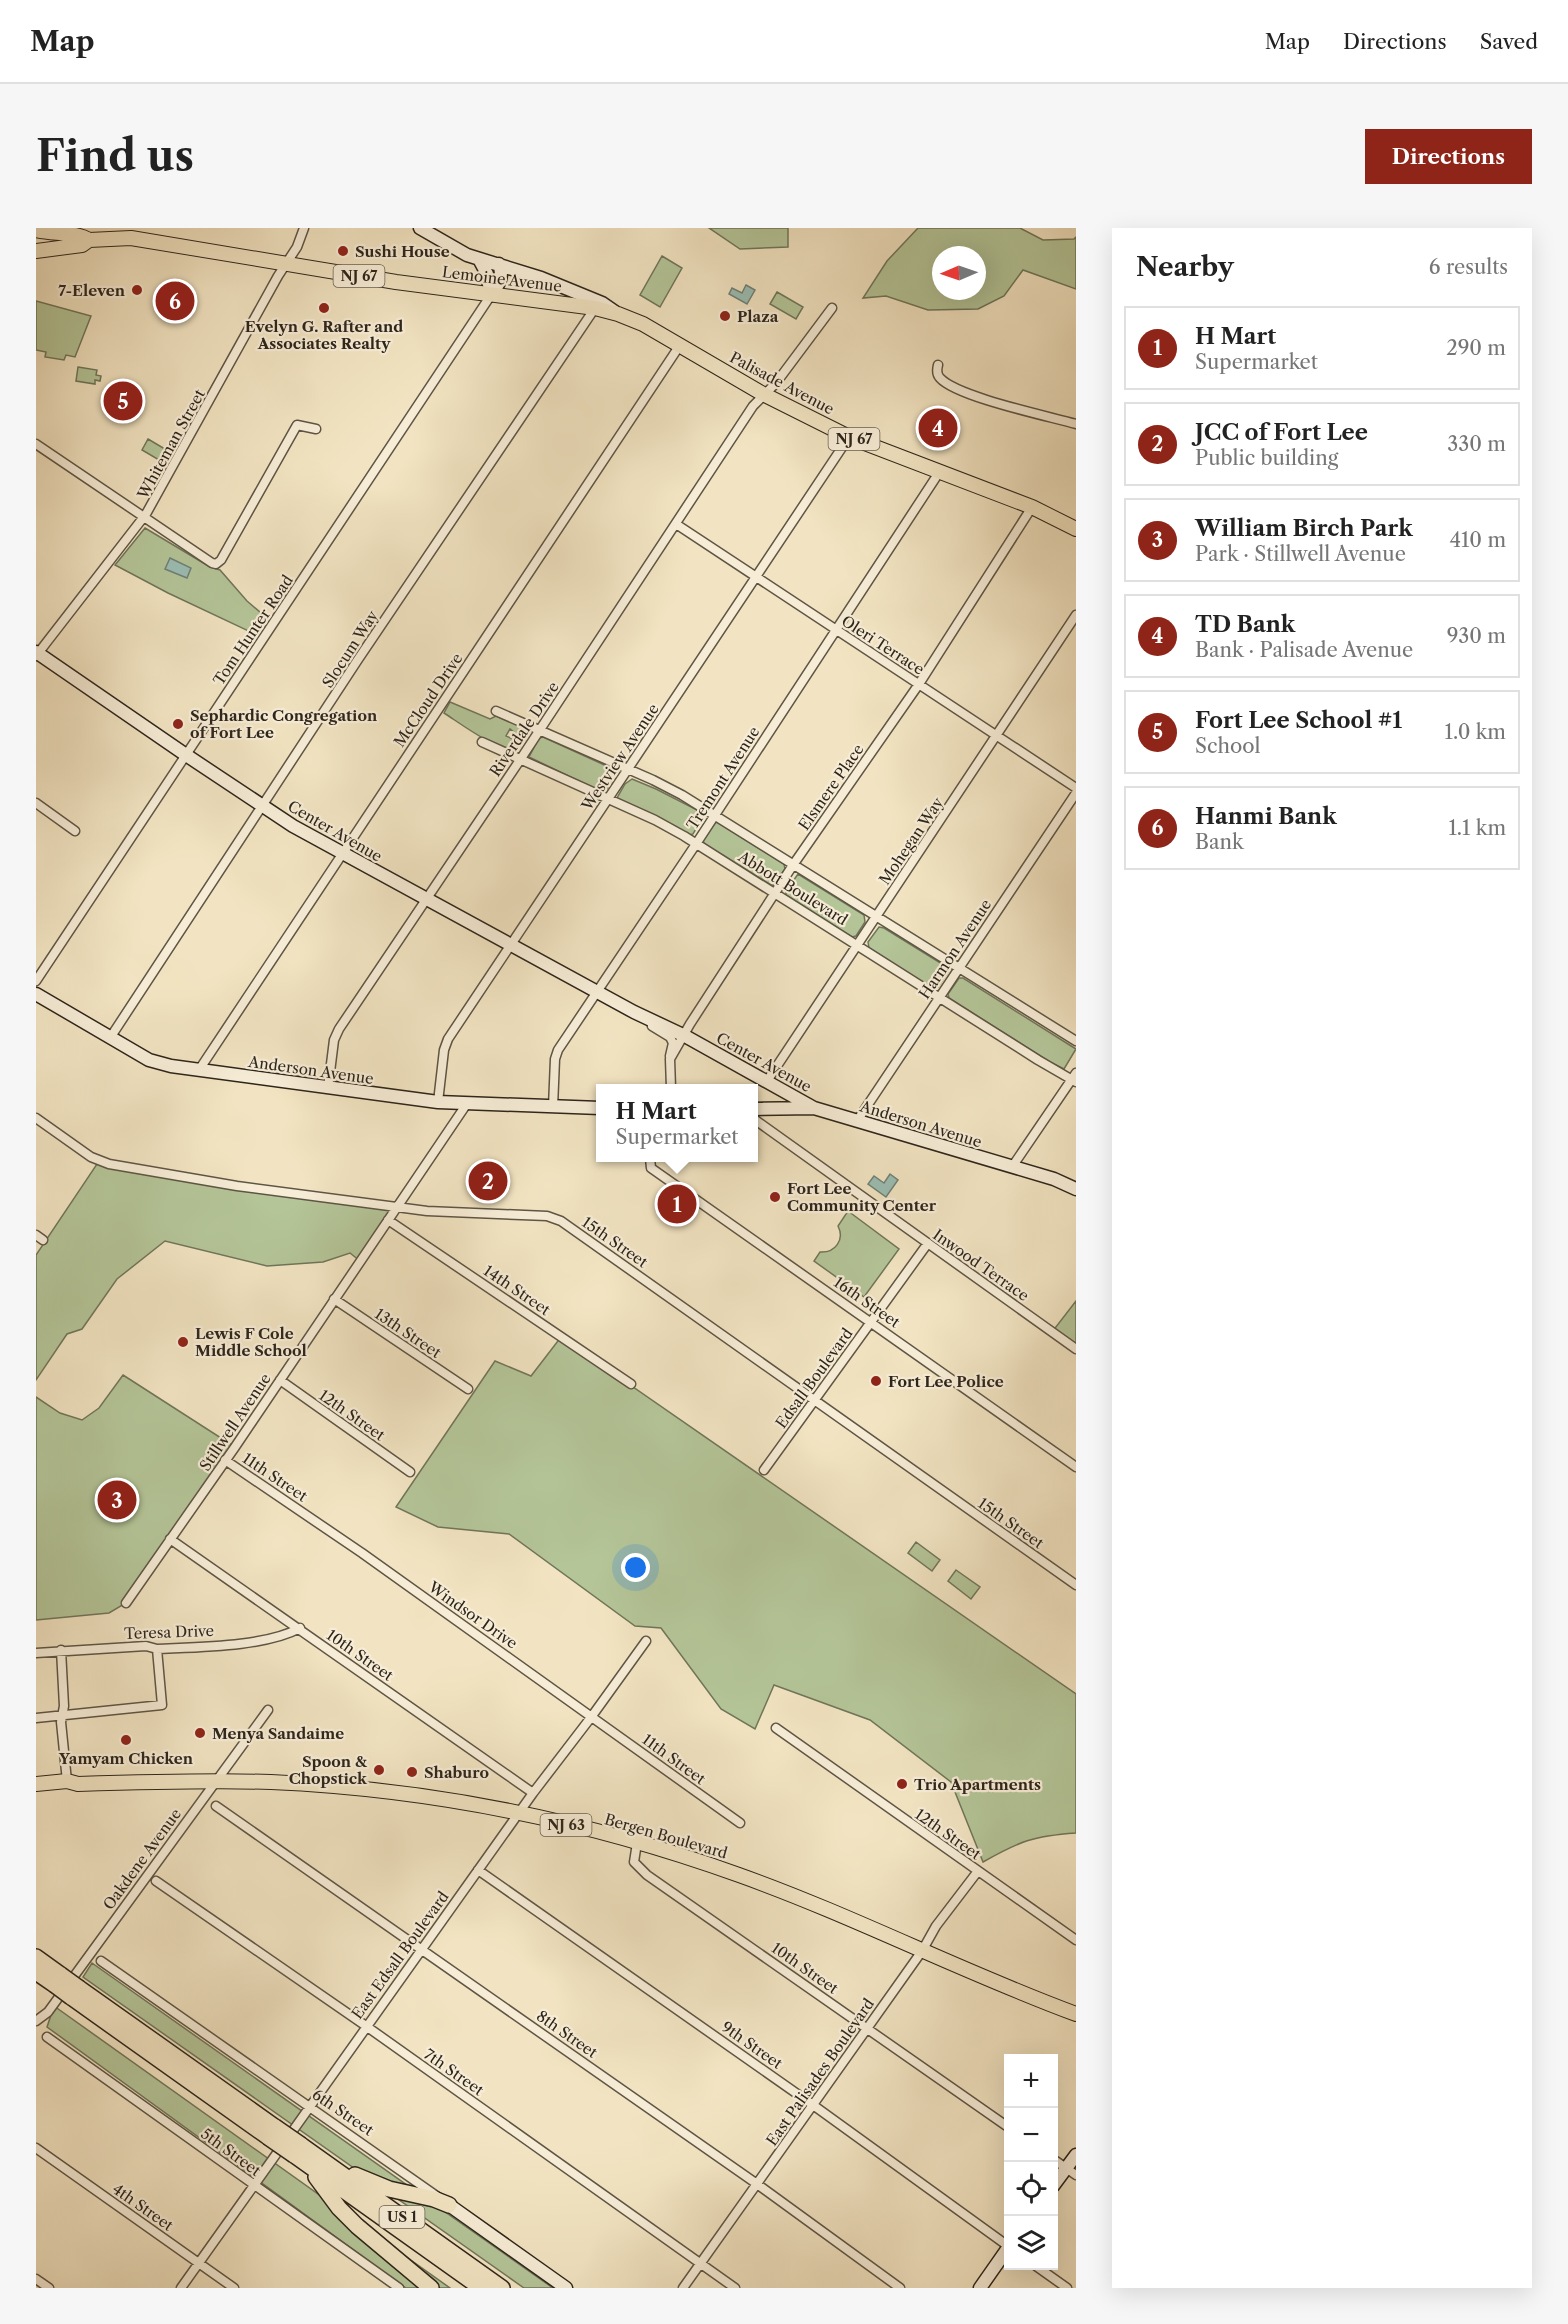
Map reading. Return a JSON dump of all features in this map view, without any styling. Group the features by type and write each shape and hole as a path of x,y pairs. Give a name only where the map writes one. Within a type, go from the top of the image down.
{"highway":[{"name":"US 1","path":"36,1957 58,1980 272,2132 481,2288"},
{"name":"US 1","path":"36,1972 58,1980"},
{"name":"US 1","path":"300,2154 327,2164 502,2288"},
{"path":"300,2154 348,2217 431,2288"},
{"path":"327,2164 382,2187 434,2199 449,2205"}],"main road":[{"path":"420,228 445,244 478,259 499,264 602,303 618,314"},
{"name":"NJ 67","path":"36,230 52,234 82,235 89,240"},
{"name":"Lemoine Avenue","path":"37,254 82,245 89,240 117,237 146,239 408,284 595,308 644,324"},
{"path":"478,259 487,274 491,295"},
{"path":"491,295 499,283 502,272 499,264"},
{"name":"Palisade Avenue","path":"644,324 763,394 849,437 1032,507 1076,529"},
{"name":"Center Avenue","path":"37,654 293,826 634,1012 685,1036 814,1108"},
{"name":"Anderson Avenue","path":"36,994 148,1060 199,1070 466,1105 596,1108"},
{"name":"Anderson Avenue","path":"758,1109 814,1108 1054,1179 1076,1189"},
{"name":"Bergen Boulevard","path":"36,1784 272,1782 433,1798 519,1812 637,1843 725,1870 785,1892 1026,1996 1076,2014"},
{"name":"Bergen Boulevard","path":"36,1793 68,1788 72,1783"},
{"path":"1058,2182 1071,2172 1076,2155"},
{"name":"6th Street","path":"449,2205 566,2288"},
{"path":"980,2288 1004,2253"}],"street":[{"name":"Whiteman Street","path":"37,654 144,517 297,247 304,228"},
{"name":"Tom Hunter Road","path":"36,981 491,295"},
{"name":"Slocum Way","path":"110,1038 357,661 595,308"},
{"name":"Riverdale Drive","path":"328,1088 334,1040 339,1029 763,394 776,382 832,308"},
{"name":"McCloud Drive","path":"199,1070 680,345"},
{"path":"938,364 937,370 940,378 960,390 997,403 1076,423"},
{"path":"36,444 212,563 219,562 297,424 316,429"},
{"name":"Westview Avenue","path":"438,1102 444,1050 448,1039 849,437"},
{"name":"Tremont Avenue","path":"554,1107 555,1059 558,1050 940,471"},
{"name":"Elsmere Place","path":"670,1059 690,1024 793,865 919,684 1032,507"},
{"name":"Oleri Terrace","path":"676,524 1076,790"},
{"name":"Mohegan Way","path":"767,1081 1076,615"},
{"name":"Abbott Boulevard","path":"496,711 682,795 1076,1041"},
{"name":"Abbott Boulevard","path":"482,742 655,820 776,892 939,996 1074,1078"},
{"name":"Harmon Avenue","path":"857,1121 1076,790"},
{"path":"36,803 75,831"},
{"name":"Center Avenue","path":"634,1012 670,1037 673,1043 670,1059"},
{"path":"670,1059 671,1084"},
{"path":"1012,1167 1074,1078"},
{"name":"Stillwell Avenue","path":"126,1604 466,1105"},
{"name":"15th Street","path":"36,1118 91,1156 109,1164 237,1186 397,1207 458,1214 547,1216 561,1221 1076,1585"},
{"name":"Inwood Terrace","path":"758,1123 1076,1348"},
{"name":"16th Street","path":"650,1162 651,1168 1076,1467"},
{"name":"14th Street","path":"388,1220 631,1384"},
{"name":"Edsall Boulevard","path":"764,1470 928,1243"},
{"name":"13th Street","path":"334,1299 468,1389"},
{"name":"12th Street","path":"280,1380 410,1472"},
{"name":"11th Street","path":"225,1460 339,1537"},
{"name":"Windsor Drive","path":"339,1537 592,1716"},
{"name":"10th Street","path":"171,1539 533,1793"},
{"name":"Teresa Drive","path":"36,1653 146,1646 157,1649 261,1641 285,1636 300,1628"},
{"name":"East Edsall Boulevard","path":"181,2288 519,1812 646,1641"},
{"path":"36,1718 162,1705 157,1649"},
{"path":"61,1650 63,1715 72,1783"},
{"name":"Oakdene Avenue","path":"36,2021 48,2012 214,1781 268,1710"},
{"name":"11th Street","path":"592,1716 740,1823"},
{"name":"12th Street","path":"776,1728 1076,1941"},
{"name":"8th Street","path":"216,1806 757,2184 900,2288"},
{"name":"10th Street","path":"637,1843 634,1863 647,1875 1004,2124"},
{"name":"9th Street","path":"478,1870 813,2105 1004,2244"},
{"name":"East Palisades Boulevard","path":"683,2288 922,1951 936,1926 978,1871"},
{"name":"7th Street","path":"156,1881 366,2026 735,2288"},
{"name":"6th Street","path":"101,1961 449,2205"},
{"name":"5th Street","path":"47,2037 399,2288"},
{"name":"4th Street","path":"36,2148 234,2288"},
{"path":"1057,2162 1071,2172"},
{"path":"1043,2270 1068,2288"},
{"path":"36,2279 49,2288"}],"green space":[{"path":"709,228 788,228 788,247 740,249"},
{"path":"918,228 1020,228 1043,240 1074,239 1076,237 1076,289 1023,270 1004,296 978,309 928,310 886,296 863,298 887,261"},
{"path":"662,256 682,268 660,307 640,295"},
{"path":"777,292 803,307 796,319 770,304"},
{"path":"36,301 91,316 75,357 66,355 64,360 45,357 46,352 36,350"},
{"path":"78,367 97,370 96,375 101,376 100,381 95,380 95,384 76,381"},
{"path":"148,439 165,449 159,460 142,450"},
{"path":"145,528 210,567 220,570 247,601 267,618 257,635 115,565"},
{"path":"450,702 490,719 496,716 527,729 528,733 524,740 510,729 506,736 522,743 516,751 498,746 444,713"},
{"path":"543,737 611,768 614,774 607,789 602,792 529,757 539,738"},
{"path":"632,779 705,814 693,834 690,835 617,798 625,784"},
{"path":"717,822 784,864 785,869 774,885 704,844 703,840"},
{"path":"798,874 864,915 865,922 856,936 852,937 786,895 786,891"},
{"path":"879,927 947,967 948,972 938,987 931,988 869,948 868,942"},
{"path":"959,978 963,978 1076,1049 1064,1069 949,998 948,994"},
{"path":"99,1161 397,1207 360,1261 350,1253 323,1262 267,1266 165,1241 117,1279 82,1329 67,1334 36,1380 36,1255"},
{"path":"848,1211 899,1249 864,1297 814,1261 820,1252 830,1250 837,1245 840,1236 838,1226"},
{"path":"1076,1301 1076,1349 1052,1332"},
{"path":"561,1337 1076,1694 1076,1833 1027,1841 983,1862 951,1782 870,1720 774,1685 755,1729 721,1709 661,1628 635,1626 509,1534 438,1527 396,1507 495,1361 531,1376"},
{"path":"123,1375 235,1447 126,1603 109,1613 36,1620 36,1397 60,1413 82,1420 99,1408"},
{"path":"916,1542 940,1560 932,1571 908,1553"},
{"path":"956,1570 980,1587 971,1599 948,1581"},
{"path":"92,1963 553,2288 524,2288 83,1977"},
{"path":"54,2006 450,2288 406,2288 47,2027"}],"water":[{"path":"746,285 755,290 747,304 729,294 732,288 742,293"},
{"path":"170,558 191,568 187,578 165,569"},
{"path":"890,1174 898,1180 886,1197 868,1184 874,1176 884,1183"}],"place":[{"name":"Sushi House","path":"343,251"},
{"name":"7-Eleven","path":"137,290"},
{"name":"Hanmi Bank","path":"175,301"},
{"name":"Evelyn G. Rafter and Associates Realty","path":"324,308"},
{"name":"Plaza","path":"725,316"},
{"name":"Fort Lee School #1","path":"123,401"},
{"name":"TD Bank","path":"938,428"},
{"name":"Sephardic Congregation of Fort Lee","path":"178,724"},
{"name":"JCC of Fort Lee","path":"488,1181"},
{"name":"Fort Lee Community Center","path":"775,1197"},
{"name":"H Mart","path":"677,1204"},
{"name":"Lewis F Cole Middle School","path":"183,1342"},
{"name":"Fort Lee Police","path":"876,1381"},
{"name":"William Birch Park","path":"117,1500"},
{"name":"Menya Sandaime","path":"200,1733"},
{"name":"Yamyam Chicken","path":"126,1740"},
{"name":"Spoon & Chopstick","path":"379,1770"},
{"name":"Shaburo","path":"412,1772"},
{"name":"Trio Apartments","path":"902,1784"}]}
